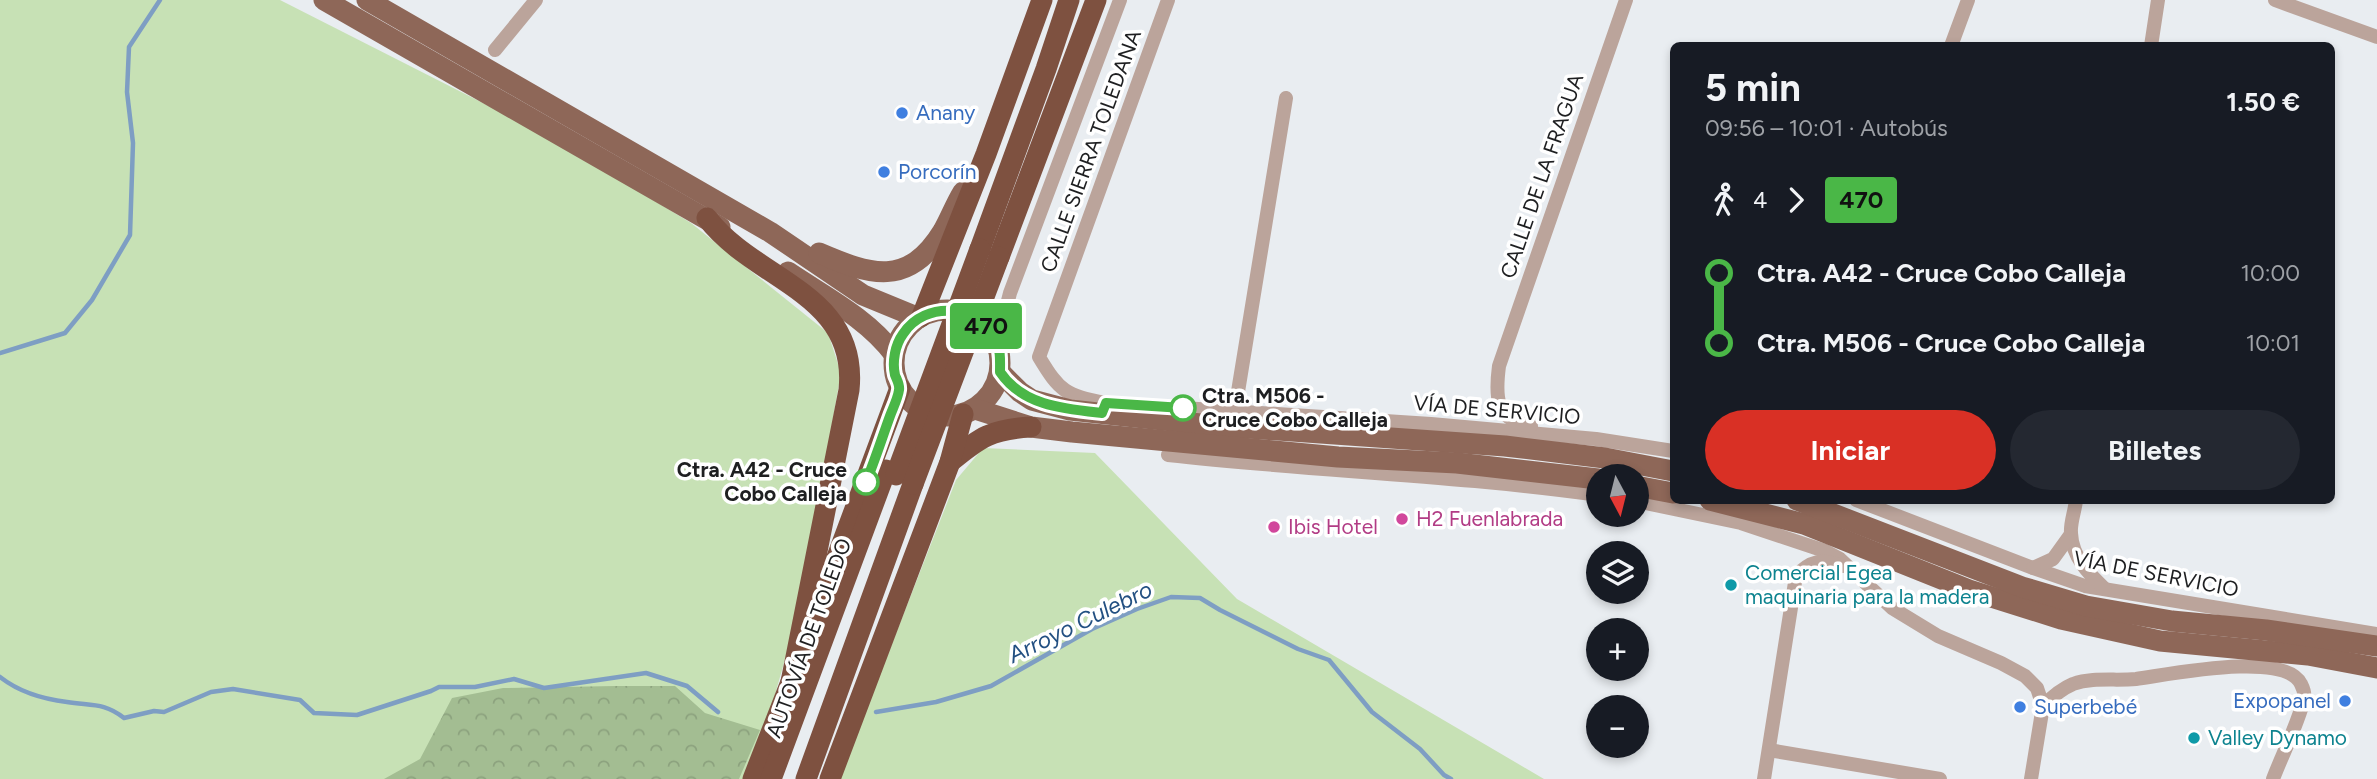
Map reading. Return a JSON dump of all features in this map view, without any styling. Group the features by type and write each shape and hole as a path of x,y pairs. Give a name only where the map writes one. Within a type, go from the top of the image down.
{"highway":[{"path":"921,317 986,154 1042,0"},
{"path":"771,779 898,476 982,251 1069,0"},
{"path":"806,779 898,476 982,251 1096,0"},
{"path":"707,218 717,232 803,293 832,319 843,337 850,358 849,390 791,682"},
{"path":"753,779 900,388"},
{"path":"837,772 969,412"},
{"path":"950,462 986,435 1009,428 1031,427"},
{"name":"AUTOVÍA DE TOLEDO","path":"783,779 898,476"}],"main road":[{"path":"324,0 707,218 862,321 877,333 894,354"},
{"path":"368,0 770,232 863,295 921,317"},
{"path":"770,232 854,268 892,272 912,266 942,232 961,194 986,154"},
{"path":"1586,478 1457,463 1338,457 1072,432 1031,427 969,412 945,416 927,413 912,403 900,388 894,372 894,354 903,333 921,317 938,310 955,310 971,315 985,325 995,338 1000,363 1013,386 1032,400 1070,410 1104,408 1219,426 1505,446 1605,458 1670,470"},
{"path":"969,412 992,394 1000,363"},
{"path":"1649,488 1670,492"},
{"path":"1726,504 1804,524 1969,590 2061,619 2160,641 2308,655 2377,668"},
{"path":"1807,504 2022,587 2086,606 2172,621 2266,630 2377,646"}],"street":[{"path":"495,50 536,0"},
{"path":"1000,363 1002,324 1010,293 1120,0"},
{"name":"CALLE SIERRA TOLEDANA","path":"1038,357 1168,0"},
{"name":"CALLE DE LA FRAGUA","path":"1596,439 1517,424 1501,410 1496,392 1499,366 1626,0"},
{"path":"1952,42 1968,0"},
{"path":"2152,42 2158,0"},
{"path":"2275,0 2377,37"},
{"path":"1234,410 1286,98"},
{"name":"VÍA DE SERVICIO","path":"1038,357 1056,385 1104,408 1234,410 1596,439 1670,451"},
{"path":"1168,455 1266,466 1517,484 1586,493"},
{"path":"1649,504 1766,530 1825,551 1840,559 1892,608 1938,636 2001,663 2025,677 2037,688 2043,706 2031,779"},
{"name":"VÍA DE SERVICIO","path":"1866,504 2085,586 2377,634"},
{"path":"2033,568 2053,559 2071,534 2075,504"},
{"path":"2071,534 2085,571 2105,589"},
{"path":"1764,779 1796,576 1805,566 1815,561 1833,563 1849,569"},
{"path":"2043,706 2053,695 2072,685 2090,680 2133,679 2209,668 2268,667 2287,672 2300,681 2305,697 2273,779"},
{"path":"1769,750 1940,779"}],"green space":[{"path":"0,0 280,0 548,136 691,223 828,333 841,373 800,606 767,723 743,779 0,779"},
{"path":"983,448 1095,453 1237,599 1544,779 839,779 956,480"},
{"path":"675,686 705,713 760,730 739,779 384,779 420,759 452,698 503,688"}],"waterway":[{"path":"0,353 65,333 92,300 130,235 133,143 127,92 129,47 160,0"},
{"name":"Arroyo Culebro","path":"876,712 936,702 991,686 1092,629 1137,609 1171,597 1200,598 1298,649 1329,660 1372,712 1420,749 1451,779"},
{"name":"Arroyo Culebro","path":"0,677 15,687 40,697 103,707 124,718 154,711 164,712 211,692 233,689 300,700 314,713 357,715 439,687 475,687 514,679 544,688 646,673 687,686 718,712"}],"bus line":[{"name":"470","path":"866,482 900,388 894,372 894,354 903,333 919,318 938,310 955,310 971,315 985,325 995,338 1000,354 1000,372 1032,400 1070,410 1102,413 1106,403 1183,408"}],"place":[{"name":"Anany","path":"902,113"},
{"name":"Porcorín","path":"884,172"},
{"name":"Ctra. M506 - Cruce Cobo Calleja","path":"1183,408"},
{"name":"Ctra. A42 - Cruce Cobo Calleja","path":"866,482"},
{"name":"H2 Fuenlabrada","path":"1402,519"},
{"name":"Ibis Hotel","path":"1274,527"},
{"name":"Comercial Egea maquinaria para la madera","path":"1731,585"},
{"name":"Expopanel","path":"2345,701"},
{"name":"Superbebé","path":"2020,707"},
{"name":"Valley Dynamo","path":"2194,738"}]}
